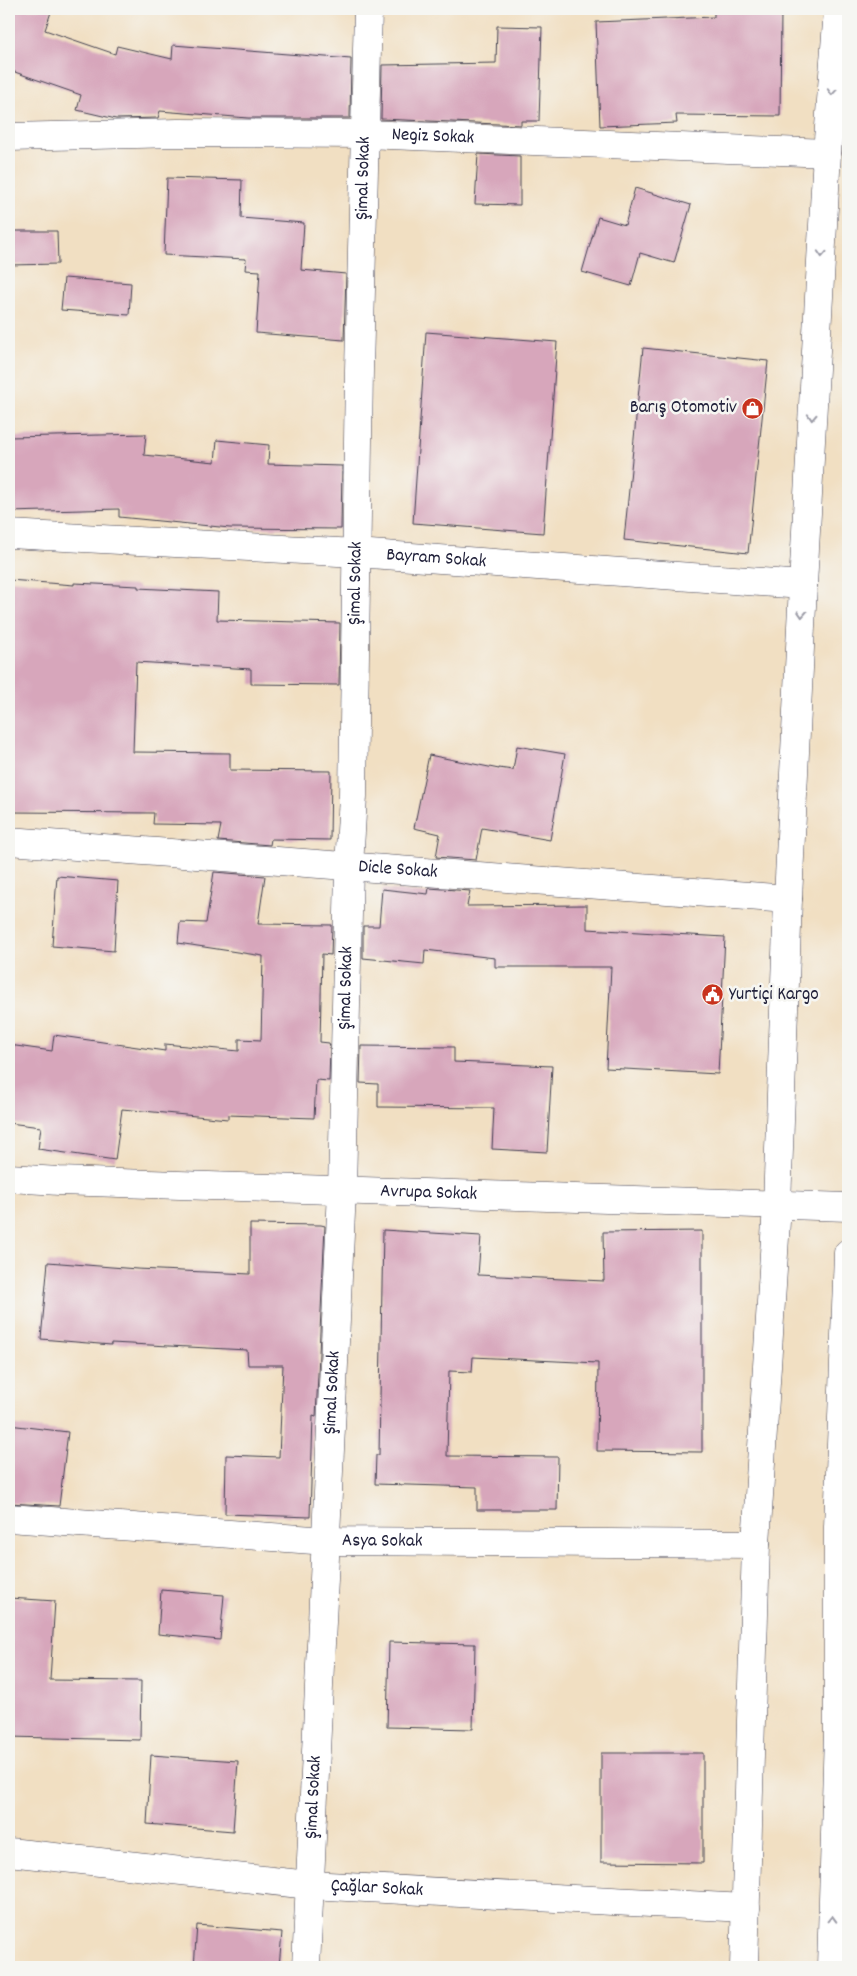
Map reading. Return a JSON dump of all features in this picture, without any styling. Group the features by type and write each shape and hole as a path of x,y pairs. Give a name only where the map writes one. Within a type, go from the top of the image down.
{"street":[{"name":"Şimal Sokak","path":"306,1967 342,1191 349,868 353,796 356,553 368,9"},
{"path":"744,1967 756,1544 777,1205 788,899 803,585 827,154 838,9"},
{"name":"Negiz Sokak","path":"9,137 178,133 365,134 827,154"},
{"name":"Bayram Sokak","path":"9,534 356,553 803,585"},
{"name":"Dicle Sokak","path":"9,841 349,868 788,899"},
{"name":"Avrupa Sokak","path":"9,1178 848,1207"},
{"path":"831,1967 843,1734 838,1527 848,1253"},
{"name":"Asya Sokak","path":"9,1518 327,1541 756,1544"},
{"name":"Çağlar Sokak","path":"9,1852 309,1885 746,1908"}],"building":[{"path":"15,9 52,9 45,30 115,54 117,46 172,59 173,45 351,59 350,118 248,118 160,111 158,118 116,119 77,110 81,95 9,70 9,28"},
{"path":"714,10 781,11 780,116 676,115 677,123 600,126 596,22 714,17"},
{"path":"497,26 542,27 539,121 521,121 521,125 381,119 382,65 496,63"},
{"path":"478,154 520,156 520,205 475,204"},
{"path":"167,178 242,180 241,218 304,223 301,270 346,274 344,340 256,333 260,271 245,270 246,259 164,255"},
{"path":"635,188 691,205 674,263 640,253 631,286 582,272 598,217 625,225"},
{"path":"9,231 57,231 58,264 9,265"},
{"path":"64,278 131,283 129,315 61,310"},
{"path":"426,332 557,342 543,533 413,523"},
{"path":"643,348 768,361 748,553 624,540"},
{"path":"146,434 144,455 215,462 217,440 269,445 268,464 342,466 341,529 230,528 119,517 119,509 9,512 9,437"},
{"path":"9,580 218,592 217,620 340,623 339,685 251,684 251,669 136,662 133,752 230,753 230,770 331,771 330,840 271,839 270,845 218,841 221,825 153,824 154,813 9,812"},
{"path":"517,746 565,754 550,840 482,828 476,860 436,857 440,834 414,828 429,755 513,770"},
{"path":"214,872 265,876 258,924 332,925 331,955 322,954 320,1042 329,1043 330,1046 329,1081 316,1080 314,1118 228,1115 228,1119 122,1109 115,1160 38,1149 41,1127 9,1123 9,1045 52,1051 54,1035 165,1051 165,1044 239,1051 239,1039 261,1040 263,956 178,943 180,922 206,923"},
{"path":"57,876 118,881 114,951 52,946"},
{"path":"429,888 470,891 467,906 587,905 587,929 725,937 718,1074 606,1068 611,967 495,967 495,958 425,950 424,964 363,958 363,926 379,926 382,889 428,894"},
{"path":"361,1046 454,1047 454,1062 552,1066 547,1152 492,1149 494,1108 378,1107 378,1084 360,1083"},
{"path":"250,1224 325,1226 316,1417 313,1416 310,1517 225,1514 226,1455 279,1457 283,1365 248,1365 247,1350 111,1343 111,1345 41,1339 48,1262 137,1269 250,1274"},
{"path":"383,1230 481,1236 478,1275 604,1281 603,1232 702,1231 702,1452 597,1451 598,1363 473,1357 472,1372 449,1371 447,1456 558,1457 557,1510 477,1510 477,1487 375,1484 376,1455 379,1455"},
{"path":"9,1425 68,1432 59,1506 9,1503"},
{"path":"161,1590 224,1595 220,1640 158,1634"},
{"path":"9,1598 55,1601 50,1680 141,1681 140,1740 9,1737"},
{"path":"389,1642 475,1644 473,1729 387,1727"},
{"path":"601,1753 703,1753 703,1863 601,1862"},
{"path":"151,1755 238,1761 233,1831 147,1824"},
{"path":"197,1925 282,1932 279,1967 194,1967"}],"place":[{"name":"Barış Otomotiv","path":"753,408"},
{"name":"Yurtiçi Kargo","path":"713,995"}]}
